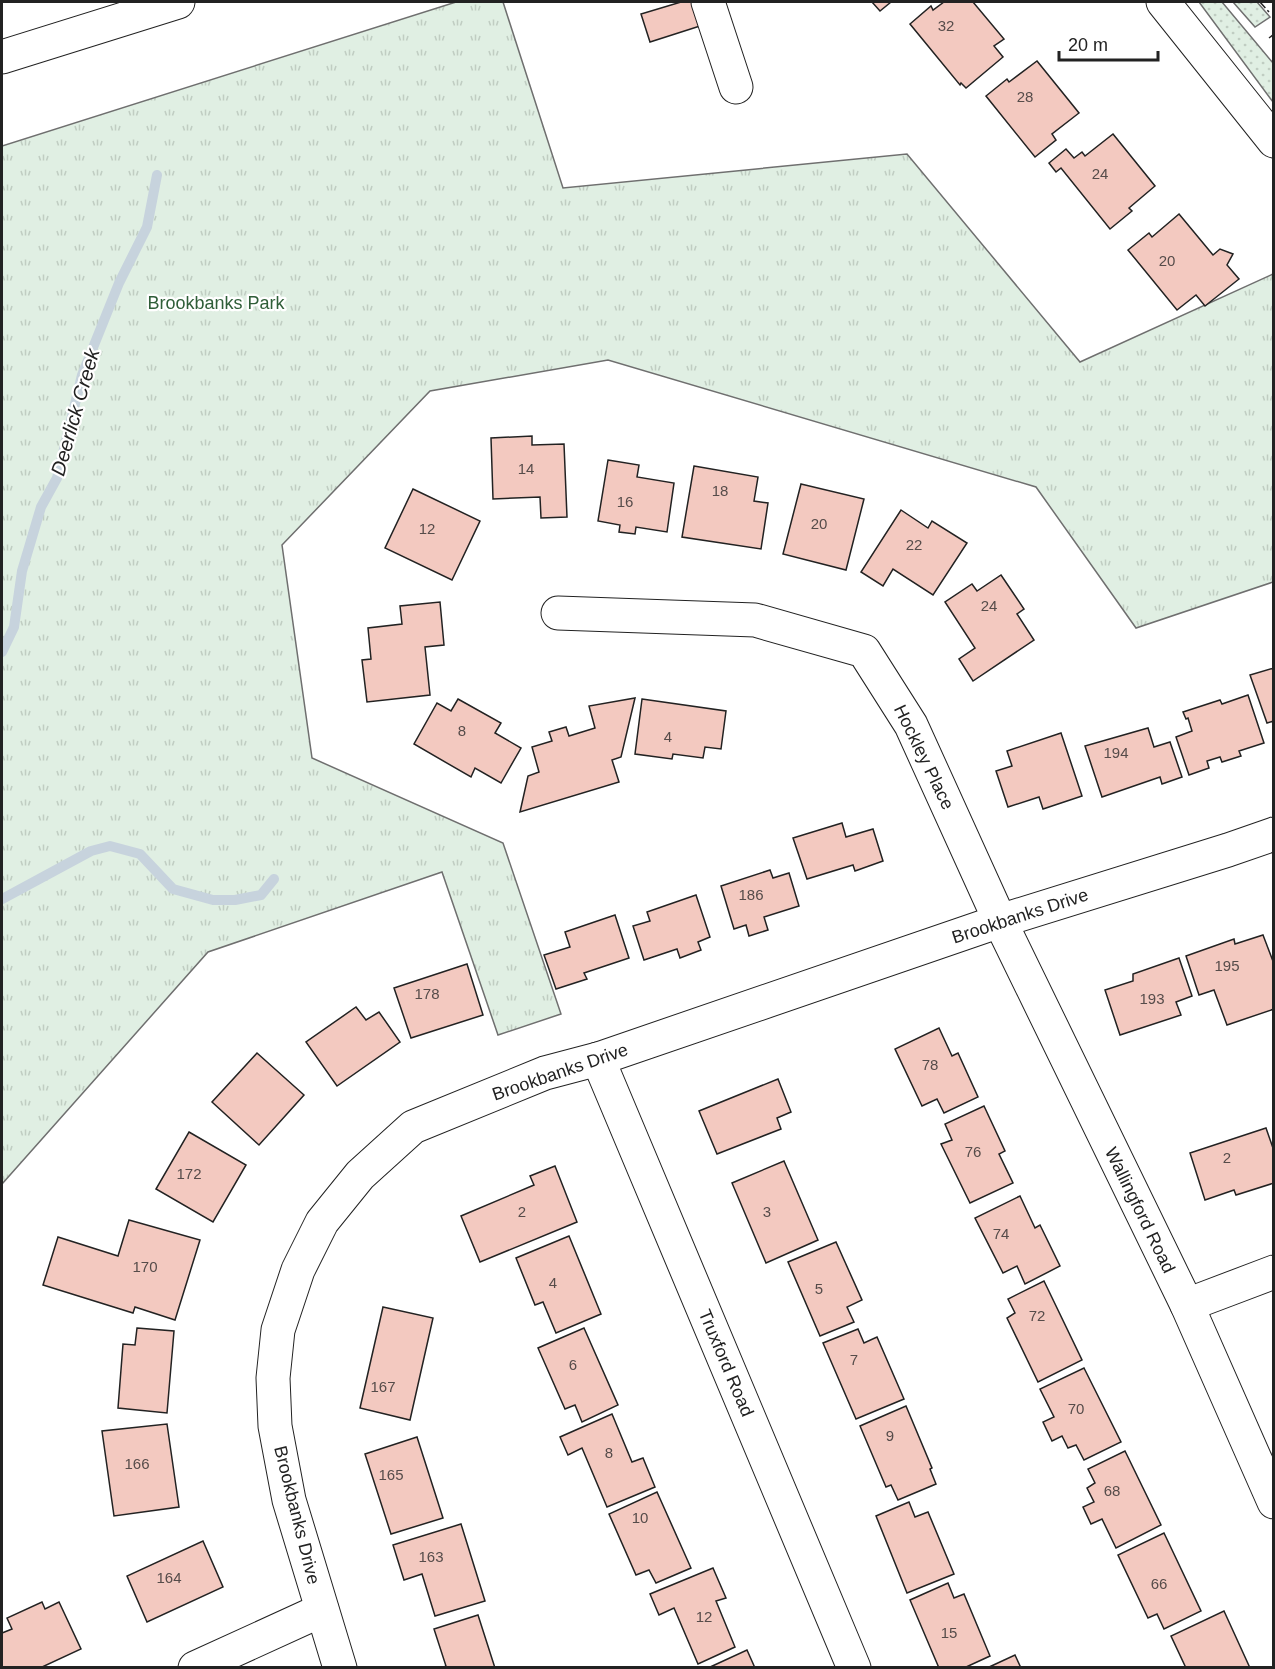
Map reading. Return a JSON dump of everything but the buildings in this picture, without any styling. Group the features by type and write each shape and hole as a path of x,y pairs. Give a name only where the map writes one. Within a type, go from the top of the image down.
{"street":[{"path":"2,57 178,2"},
{"path":"708,2 736,87"},
{"path":"1163,2 1274,141"},
{"name":"Hockley Place","path":"558,613 755,620 864,651 911,725 1000,921"},
{"name":"Brookbanks Drive","path":"340,1668 290,1500 275,1426 273,1378 278,1330 298,1270 322,1222 360,1175 413,1127 545,1073 598,1059 1000,921 1274,834"},
{"name":"Wallingford Road","path":"1000,921 1187,1305 1274,1502"},
{"name":"Truxford Road","path":"598,1059 854,1668"},
{"path":"1187,1305 1274,1272"},
{"path":"195,1668 322,1610"}],"green space":[{"name":"Brookbanks Park","path":"456,2 503,2 563,188 907,154 1080,362 1273,274 1273,582 1136,628 1036,487 608,360 430,391 282,545 312,758 503,843 561,1014 498,1035 442,872 208,952 2,1184 2,146"},
{"path":"1199,2 1222,2 1273,63 1273,102"},
{"path":"1233,2 1257,2 1270,17 1255,27"}],"waterway":[{"name":"Deerlick Creek","path":"2,652 14,627 22,571 41,507 57,478 82,375 119,283 147,227 157,175"},
{"path":"2,899 91,851 110,846 140,854 173,889 213,900 235,900 261,895 274,879"}],"fence":[{"path":"1260,2 1269,12"},
{"path":"1269,38 1274,34"}]}
